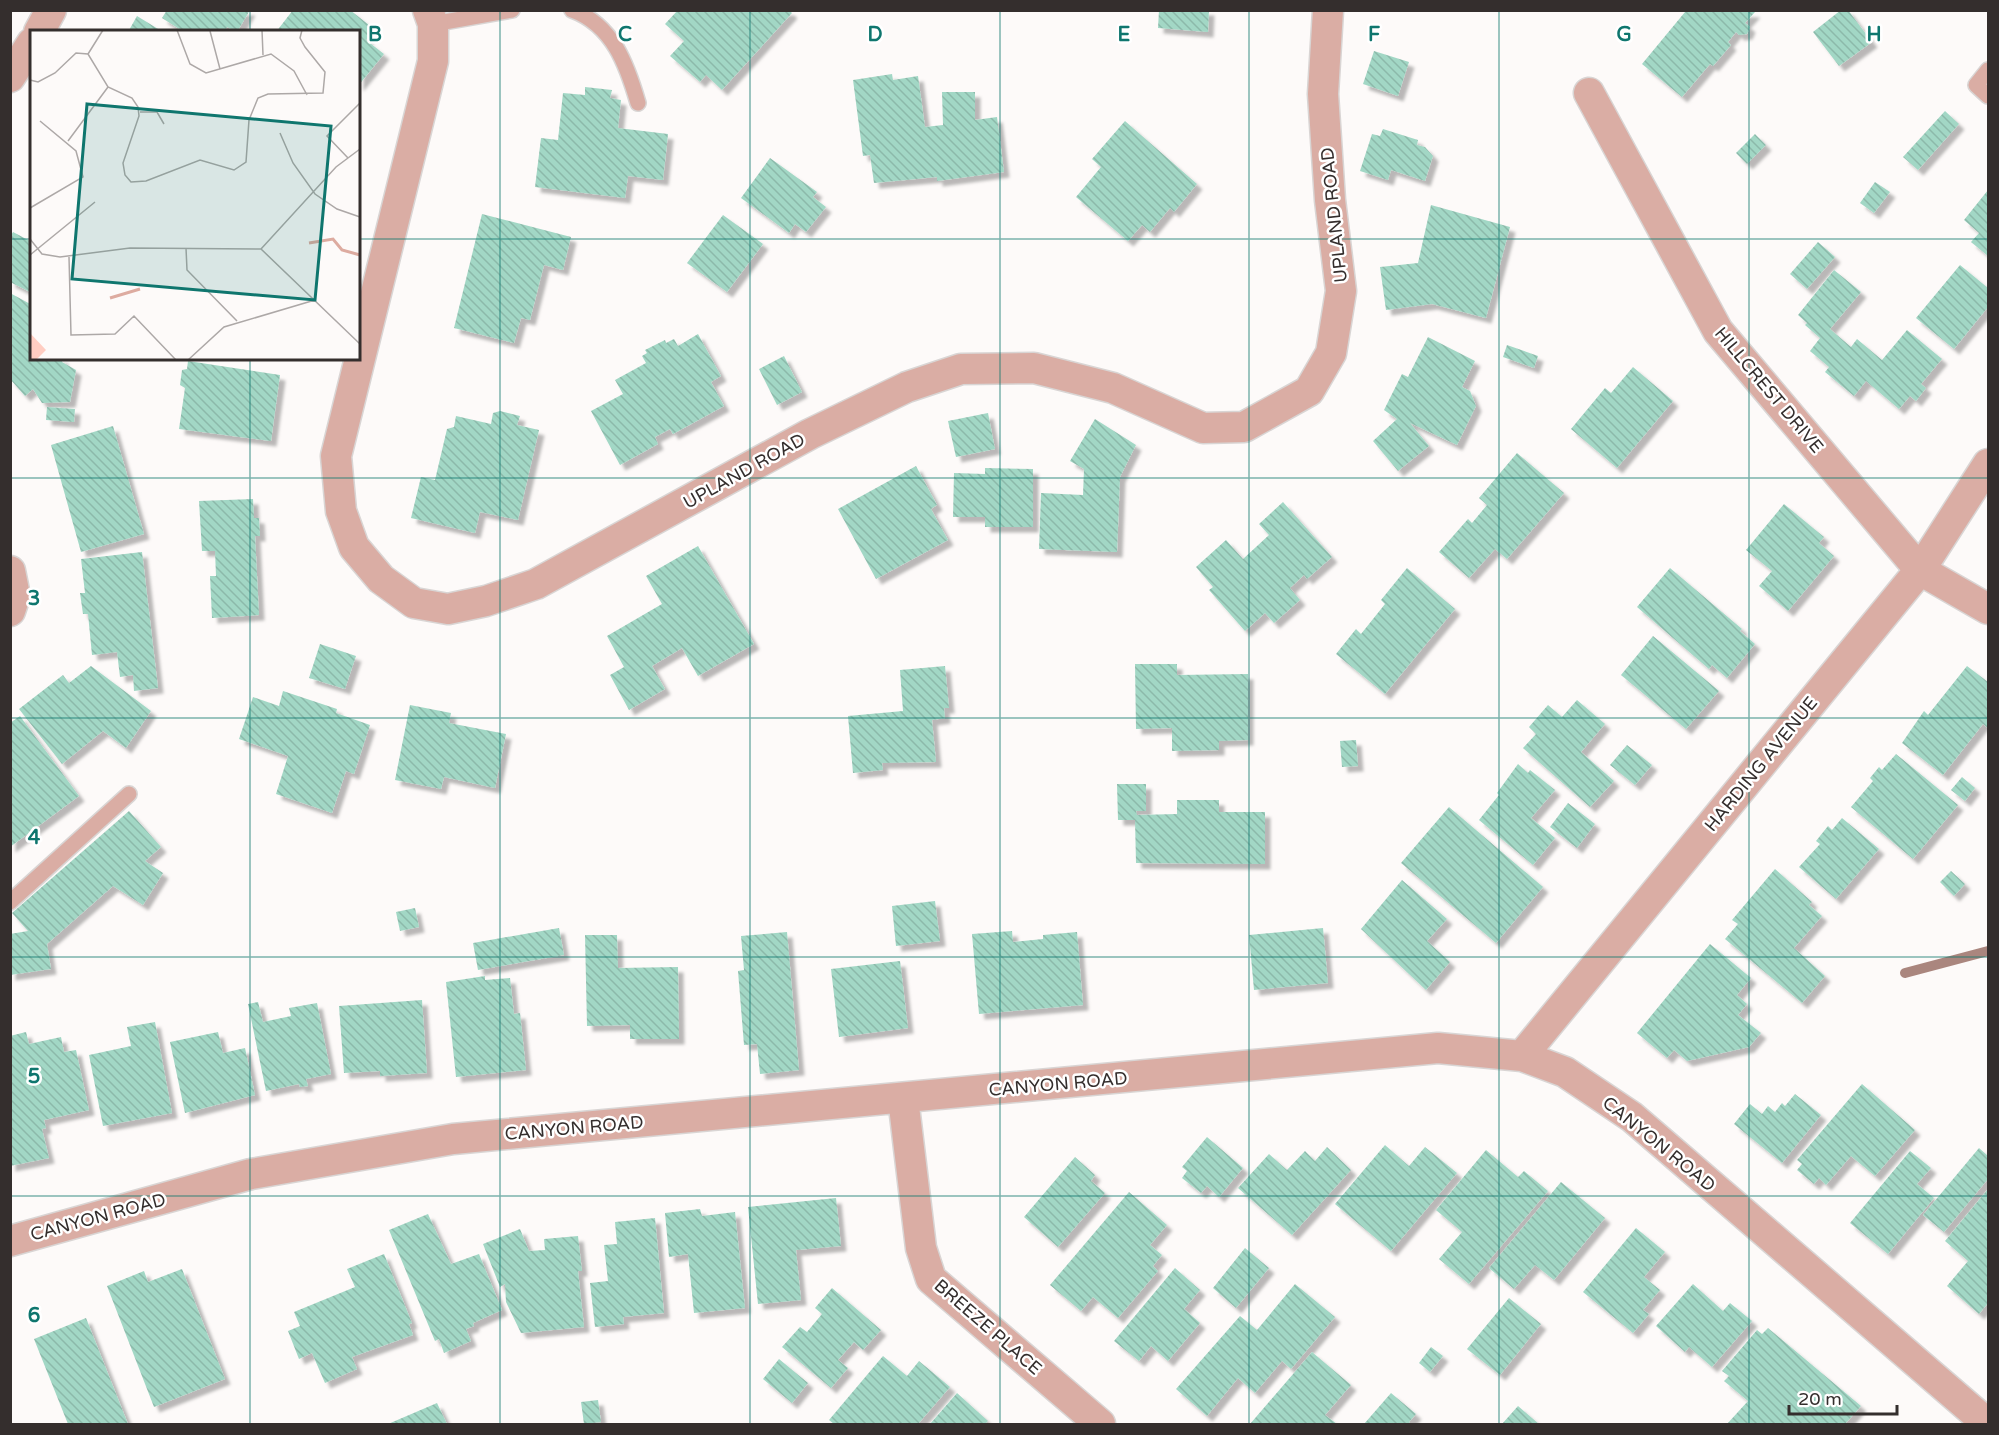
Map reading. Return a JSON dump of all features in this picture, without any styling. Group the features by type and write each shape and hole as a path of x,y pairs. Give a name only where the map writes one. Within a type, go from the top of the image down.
{"street":[{"path":"40,30 51,10"},
{"name":"UPLAND ROAD","path":"360,360 336,456 341,511 354,547 381,579 414,603 448,609 486,602 536,584 810,434 907,387 961,369 1034,368 1113,388 1203,428 1244,427 1309,391 1331,353 1341,291 1330,200 1323,94 1328,10"},
{"name":"UPLAND ROAD","path":"360,358 433,61 430,17"},
{"path":"10,77 30,46"},
{"name":"HILLCREST DRIVE","path":"1589,93 1718,331 1920,570 1989,609"},
{"name":"HARDING AVENUE","path":"1522,1056 1920,570 1989,464"},
{"path":"10,571 15,596 10,611"},
{"name":"CANYON ROAD","path":"10,1241 251,1174 453,1139 1438,1048 1522,1056 1565,1072 1632,1117 1988,1425"},
{"name":"BREEZE PLACE","path":"903,1098 921,1248 931,1279 1100,1425"}],"lane":[{"path":"430,17 512,10"},
{"path":"572,10 594,22 615,43 629,70 638,103"},
{"path":"1989,70 1976,85 1989,96"},
{"path":"10,902 129,794"}],"building":[{"path":"167,10 250,10 238,30 227,27 226,30 181,30 162,18"},
{"path":"293,10 350,10 374,29 366,40 384,54 360,84 360,30 278,30"},
{"path":"678,10 789,10 792,13 722,90 706,75 700,82 670,56 684,41 665,24"},
{"path":"1159,10 1209,10 1208,32 1158,28"},
{"path":"1682,10 1755,12 1745,23 1750,27 1747,34 1739,35 1736,32 1728,42 1731,45 1713,66 1710,64 1682,97 1642,64 1685,12"},
{"path":"1841,10 1848,10 1872,42 1839,66 1813,32"},
{"path":"137,16 160,30 129,30"},
{"path":"1374,51 1409,62 1398,96 1363,84"},
{"path":"892,74 893,80 918,76 925,127 943,125 942,92 975,92 975,120 997,117 1004,172 937,181 937,177 874,183 870,155 863,156 853,80"},
{"path":"585,87 612,90 610,98 621,100 618,128 668,134 663,180 628,176 625,198 535,187 541,138 558,140 563,93 585,95"},
{"path":"1945,111 1959,124 1918,170 1903,157"},
{"path":"1125,121 1197,184 1174,212 1170,208 1150,232 1142,225 1128,241 1076,197 1101,167 1092,159"},
{"path":"1383,129 1418,140 1417,145 1425,147 1433,156 1425,181 1391,170 1388,180 1360,171 1372,134 1380,136"},
{"path":"1755,134 1766,145 1747,164 1736,153"},
{"path":"770,158 817,192 813,197 826,207 806,232 795,224 789,233 741,198"},
{"path":"1875,182 1890,192 1874,213 1860,203"},
{"path":"1988,190 1988,256 1971,242 1979,233 1964,220"},
{"path":"1431,205 1510,227 1486,318 1432,304 1386,310 1380,267 1418,263"},
{"path":"482,214 571,237 563,270 544,265 530,320 521,318 514,343 454,328"},
{"path":"723,215 763,244 727,292 687,263"},
{"path":"13,232 30,241 30,292 10,282 10,237"},
{"path":"1818,242 1835,257 1807,289 1790,274"},
{"path":"1960,265 1988,288 1988,307 1954,349 1916,318"},
{"path":"1834,270 1861,292 1830,329 1851,347 1857,339 1882,360 1907,330 1942,359 1921,384 1926,388 1916,401 1910,396 1899,409 1866,381 1854,396 1825,372 1829,367 1810,351 1820,338 1805,325 1807,323 1798,315"},
{"path":"10,293 30,304 30,360 62,360 62,362 76,370 70,402 42,403 33,389 25,396 10,379"},
{"path":"698,334 721,376 711,382 724,406 673,434 670,429 655,437 658,444 620,465 591,411 623,394 615,380 646,363 642,356 647,353 645,350 665,340 666,343 674,339 678,346"},
{"path":"1428,337 1475,361 1462,387 1470,391 1476,406 1457,445 1410,423 1429,446 1398,471 1373,441 1397,419 1384,410 1402,374 1408,377"},
{"path":"1507,345 1538,356 1534,368 1503,357"},
{"path":"784,356 802,392 777,405 759,369"},
{"path":"188,361 280,375 271,441 179,429 185,388 180,385 182,370 187,369"},
{"path":"1633,367 1673,401 1617,468 1571,429 1605,388 1611,393"},
{"path":"47,407 75,409 74,422 46,420"},
{"path":"500,411 520,416 517,425 539,430 518,520 480,512 475,533 411,518 421,477 435,480 447,429 454,427 456,416 491,424 493,413"},
{"path":"988,413 995,449 956,457 948,421"},
{"path":"1095,419 1136,445 1120,477 1117,552 1039,549 1041,493 1083,495 1084,469 1070,461"},
{"path":"113,426 144,534 81,552 51,445"},
{"path":"1517,453 1564,493 1507,559 1495,549 1469,578 1439,552 1468,519 1472,523 1487,505 1479,498"},
{"path":"916,466 937,505 931,509 948,540 876,579 838,509"},
{"path":"985,468 1033,469 1033,527 985,527 985,517 953,517 954,473 985,474"},
{"path":"253,499 254,518 259,518 260,536 255,536 259,615 212,618 210,576 216,576 215,551 202,551 199,501"},
{"path":"1283,502 1332,557 1307,579 1304,575 1290,588 1300,600 1274,623 1265,613 1245,631 1209,590 1213,587 1196,567 1226,540 1243,559 1269,535 1259,524"},
{"path":"1784,504 1824,537 1819,543 1834,556 1788,611 1759,586 1772,571 1746,550"},
{"path":"698,546 754,644 698,676 682,648 652,666 665,689 629,710 610,675 624,667 607,636 662,604 646,576"},
{"path":"142,552 158,688 134,691 133,675 120,677 117,652 92,655 88,614 83,614 80,593 85,593 81,559"},
{"path":"1407,568 1455,609 1385,694 1336,654 1356,629 1361,634 1385,604 1381,600"},
{"path":"1670,568 1742,629 1740,631 1755,644 1727,678 1712,665 1709,669 1637,607"},
{"path":"1653,636 1719,691 1686,729 1621,675"},
{"path":"320,644 356,656 345,689 309,678"},
{"path":"1135,664 1177,664 1177,675 1248,674 1248,740 1219,741 1219,750 1172,751 1172,728 1136,729"},
{"path":"91,666 151,711 126,748 103,731 62,764 19,709 63,675 69,683"},
{"path":"945,666 949,708 944,708 945,718 932,720 936,762 882,763 883,770 853,773 848,716 903,711 900,670"},
{"path":"1967,666 1988,682 1988,728 1983,724 1943,775 1902,743 1924,711 1928,715"},
{"path":"283,691 337,709 336,713 370,725 354,774 346,771 332,813 276,794 288,756 239,739 253,697 279,706"},
{"path":"1577,700 1605,724 1581,752 1614,781 1590,807 1523,748 1536,734 1529,727 1548,705 1562,717"},
{"path":"410,705 451,713 449,723 506,734 495,788 444,777 441,789 395,780"},
{"path":"20,716 79,796 10,847 10,723"},
{"path":"1356,740 1358,766 1342,767 1340,741"},
{"path":"1627,745 1652,765 1635,785 1610,765"},
{"path":"1896,754 1958,805 1913,859 1851,807 1873,781 1870,778 1879,767 1882,770"},
{"path":"1518,764 1528,773 1530,770 1555,790 1531,818 1555,838 1533,865 1479,820 1499,795 1497,793"},
{"path":"1962,777 1975,788 1965,801 1951,790"},
{"path":"1117,784 1146,784 1146,811 1136,811 1137,815 1177,814 1177,800 1219,800 1219,812 1265,812 1265,864 1136,863 1135,820 1118,820"},
{"path":"1568,803 1595,824 1577,848 1550,827"},
{"path":"1449,807 1543,887 1496,943 1401,863"},
{"path":"129,811 161,847 145,861 163,873 143,905 113,886 47,944 51,969 10,975 10,934 28,931 12,913"},
{"path":"1842,818 1879,849 1836,899 1799,867 1820,844 1816,841 1828,826 1832,830"},
{"path":"1775,869 1812,902 1809,905 1822,916 1794,948 1825,976 1802,1003 1725,939 1738,924 1732,920"},
{"path":"1951,871 1965,884 1954,896 1940,882"},
{"path":"1402,880 1447,919 1427,941 1450,962 1426,990 1361,929"},
{"path":"935,901 940,941 896,946 892,906"},
{"path":"415,908 419,927 400,931 396,912"},
{"path":"559,928 564,955 478,970 473,943"},
{"path":"1323,928 1328,983 1254,990 1249,935"},
{"path":"1012,931 1013,942 1043,939 1043,935 1077,932 1083,1005 979,1014 972,934"},
{"path":"787,932 799,1070 760,1074 757,1044 744,1045 738,971 744,970 741,936"},
{"path":"585,935 617,935 618,968 678,967 679,1039 630,1039 630,1025 587,1026"},
{"path":"1710,944 1751,978 1737,995 1747,1004 1738,1015 1761,1033 1749,1047 1687,1061 1674,1050 1667,1058 1637,1033"},
{"path":"900,961 908,1028 839,1037 831,969"},
{"path":"485,976 485,980 510,978 514,1014 520,1013 526,1070 456,1077 446,982"},
{"path":"422,1000 427,1073 380,1076 380,1071 344,1073 339,1006"},
{"path":"258,1002 263,1022 291,1016 289,1008 317,1003 331,1074 306,1079 308,1086 300,1087 299,1084 266,1091 248,1004"},
{"path":"155,1022 172,1113 103,1126 89,1055 131,1046 127,1027"},
{"path":"26,1032 29,1044 61,1037 64,1052 76,1050 89,1110 44,1120 46,1128 42,1129 49,1158 10,1166 10,1036"},
{"path":"218,1032 223,1053 245,1048 255,1095 185,1113 170,1042"},
{"path":"1862,1084 1915,1130 1875,1176 1851,1156 1826,1185 1819,1178 1814,1184 1797,1170 1802,1164 1797,1160"},
{"path":"1795,1094 1821,1115 1782,1163 1734,1124 1750,1104 1762,1114 1768,1106 1775,1112 1782,1103 1785,1106"},
{"path":"1207,1137 1243,1168 1219,1197 1207,1186 1201,1193 1182,1178 1187,1171 1182,1167"},
{"path":"1385,1145 1409,1166 1425,1147 1457,1173 1391,1251 1335,1204"},
{"path":"1327,1147 1351,1170 1292,1235 1238,1188 1269,1154 1287,1170 1305,1151 1315,1161"},
{"path":"1979,1148 1988,1156 1988,1179 1944,1232 1923,1215"},
{"path":"1486,1150 1518,1177 1524,1171 1548,1191 1469,1284 1439,1259 1462,1232 1436,1210"},
{"path":"1910,1151 1931,1168 1917,1184 1934,1198 1888,1254 1850,1223"},
{"path":"1075,1157 1095,1175 1091,1181 1105,1193 1058,1247 1024,1217"},
{"path":"1561,1182 1605,1218 1554,1280 1535,1265 1514,1289 1489,1268"},
{"path":"1988,1189 1988,1303 1979,1314 1947,1286 1968,1261 1945,1241"},
{"path":"1129,1192 1167,1225 1150,1245 1162,1255 1153,1266 1158,1271 1118,1318 1093,1297 1081,1311 1050,1285"},
{"path":"836,1198 841,1246 796,1250 801,1300 758,1304 748,1207"},
{"path":"700,1209 702,1216 735,1212 745,1308 694,1313 688,1254 669,1257 665,1213"},
{"path":"428,1214 451,1264 479,1254 502,1310 473,1323 474,1326 466,1329 471,1341 444,1353 439,1339 435,1341 389,1230"},
{"path":"655,1218 664,1313 623,1317 624,1324 595,1327 590,1283 608,1281 604,1245 617,1244 615,1222"},
{"path":"1636,1228 1665,1252 1644,1277 1660,1290 1643,1310 1649,1314 1633,1333 1583,1292"},
{"path":"520,1229 529,1251 545,1250 544,1239 578,1236 582,1271 578,1271 584,1327 521,1333 506,1302 505,1284 500,1287 483,1244"},
{"path":"1245,1248 1269,1268 1236,1308 1213,1288"},
{"path":"384,1254 412,1323 409,1324 413,1335 352,1357 357,1369 325,1383 312,1353 299,1359 288,1331 300,1326 294,1312 355,1287 347,1269"},
{"path":"1175,1268 1200,1290 1184,1309 1200,1323 1168,1361 1151,1346 1139,1361 1114,1341"},
{"path":"182,1269 225,1379 154,1407 107,1286 144,1271 148,1282"},
{"path":"1295,1284 1335,1317 1291,1369 1282,1361 1255,1393 1238,1378 1207,1416 1176,1389 1240,1316 1257,1330"},
{"path":"1693,1284 1723,1311 1730,1303 1752,1321 1712,1367 1689,1347 1685,1352 1656,1326"},
{"path":"832,1288 881,1330 863,1350 854,1342 838,1360 848,1368 831,1388 782,1347 800,1327 807,1332 822,1314 815,1308"},
{"path":"1509,1298 1541,1324 1500,1375 1467,1349"},
{"path":"86,1318 128,1424 68,1424 34,1339"},
{"path":"1768,1328 1861,1406 1845,1424 1727,1424 1748,1401 1724,1381 1729,1376 1722,1371 1757,1330 1762,1334"},
{"path":"1431,1347 1443,1356 1430,1372 1419,1363"},
{"path":"1312,1352 1351,1385 1325,1415 1337,1424 1250,1424"},
{"path":"883,1356 907,1376 919,1361 950,1387 918,1424 834,1424 829,1420"},
{"path":"779,1359 808,1383 792,1403 763,1379"},
{"path":"957,1393 988,1421 985,1424 930,1424"},
{"path":"1391,1393 1416,1414 1409,1422 1411,1424 1364,1424"},
{"path":"598,1400 601,1422 584,1424 581,1402"},
{"path":"437,1403 447,1424 388,1424"},
{"path":"1518,1406 1539,1424 1502,1424"}],"waterway":[{"path":"1905,973 1988,951"}]}
